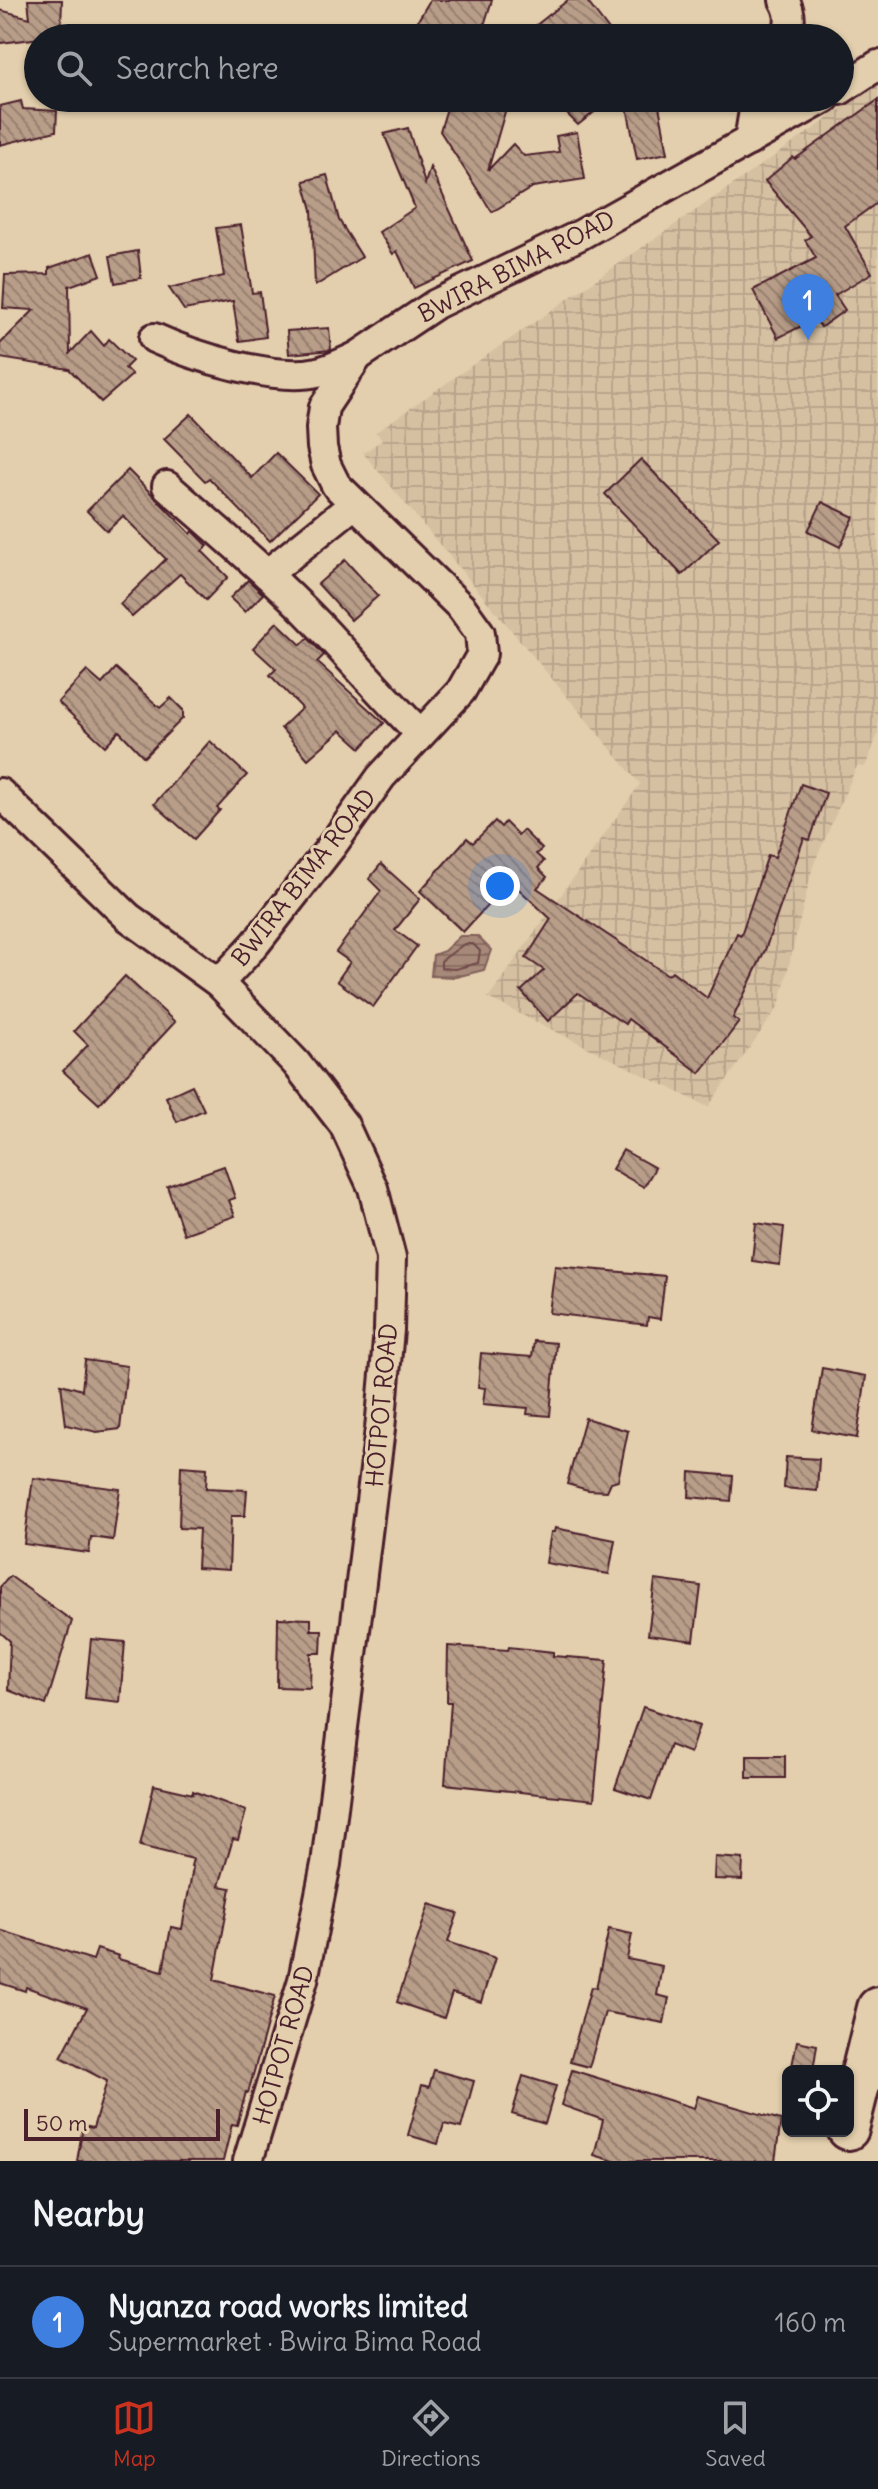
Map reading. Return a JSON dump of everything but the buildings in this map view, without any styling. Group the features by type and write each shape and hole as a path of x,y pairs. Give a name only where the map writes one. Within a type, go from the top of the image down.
{"main road":[{"path":"854,2106 878,2008"},
{"path":"839,2161 846,2137"}],"street":[{"path":"784,0 791,24"},
{"path":"854,83 878,65"},
{"path":"749,141 754,112"},
{"name":"BWIRA BIMA ROAD","path":"219,983 256,943 381,777 419,732 461,691 482,654 480,633 462,608 353,505 336,485 326,465 321,428 324,407 358,356 436,304 580,235 800,112"},
{"path":"154,338 182,351 224,363 294,375 317,372 358,356"},
{"path":"167,486 267,574 419,732"},
{"path":"267,574 353,505"},
{"name":"HOTPOT ROAD","path":"0,793 128,917 219,983 296,1063 344,1125 373,1188 391,1258 389,1330 380,1429 326,1864 303,1980 248,2161"}],"shaded area":[{"path":"878,84 878,734 865,767 857,766 813,866 779,1006 708,1107 488,998 640,784 363,453 382,440 376,432 838,112 854,112 854,101"}],"water":[{"path":"460,936 477,936 491,950 484,970 456,977 431,976 433,955 444,951"}],"place":[{"name":"Nyanza road works limited","path":"808,340"}]}
